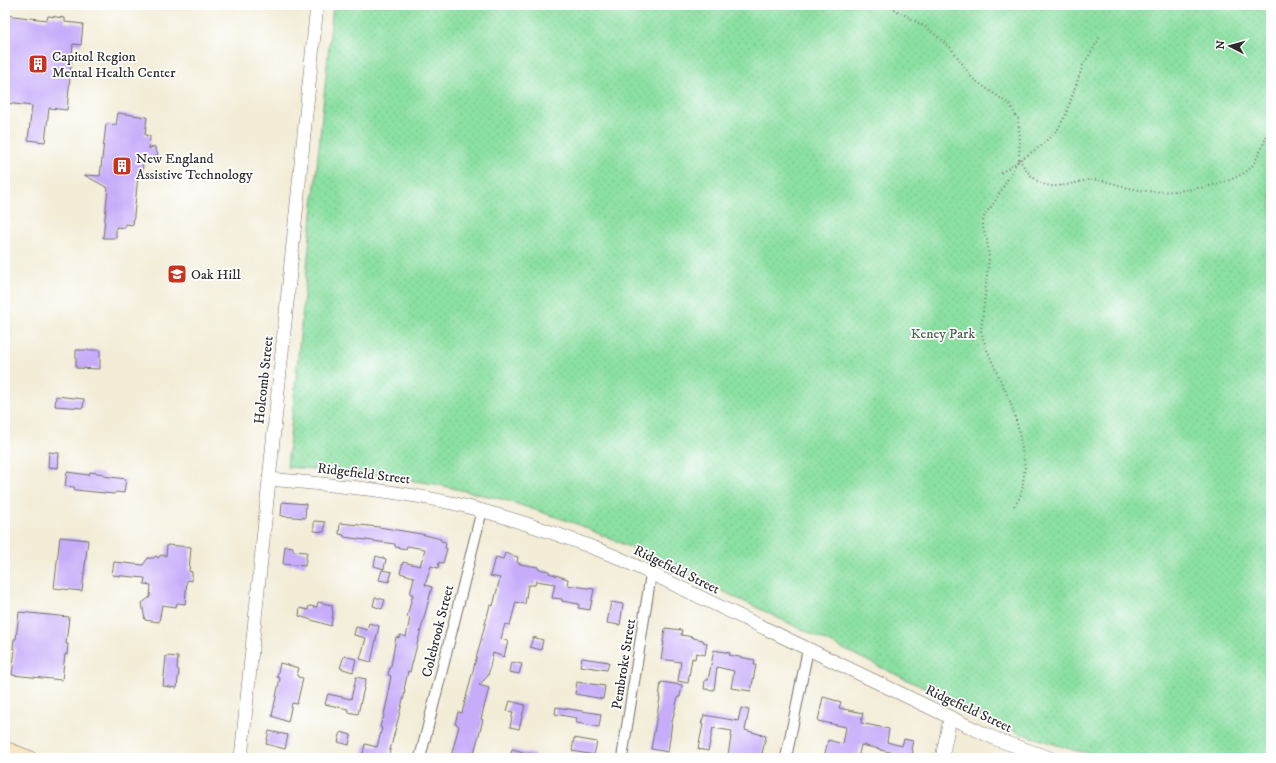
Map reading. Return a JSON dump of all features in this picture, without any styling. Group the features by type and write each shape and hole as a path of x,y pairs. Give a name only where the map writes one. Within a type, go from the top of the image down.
{"main road":[{"path":"5,749 29,758"}],"street":[{"name":"Holcomb Street","path":"241,758 317,5"},
{"name":"Ridgefield Street","path":"269,479 380,490 455,504 482,510 566,536 617,557 950,718 998,740 1050,758"},
{"name":"Colebrook Street","path":"420,758 482,510"},
{"name":"Pembroke Street","path":"622,758 651,574"},
{"path":"786,758 808,649"},
{"path":"942,758 950,718"}],"path":[{"path":"886,5 927,28 951,48 973,79 1010,105 1018,119 1020,137 1019,159 994,203 985,214 983,222 989,258 981,330 986,348 1010,401 1016,420 1026,466 1022,491 1019,500 1014,506"},
{"path":"1000,173 1019,159 1041,146 1058,129 1066,114 1083,65 1100,35"},
{"path":"1019,159 1040,184 1053,187 1090,179 1109,181 1140,190 1170,191 1207,186 1232,179 1249,169 1260,152 1270,127"}],"green space":[{"name":"Keney Park","path":"333,5 1271,5 1271,758 1114,758 1073,750 1022,734 973,713 641,552 574,523 505,500 434,484 362,473 287,467"}],"building":[{"name":"Capitol Region Mental Health Center","path":"5,15 47,20 48,16 65,18 65,22 83,24 81,45 73,44 67,110 49,108 45,142 28,140 32,106 5,103"},
{"name":"New England Assistive Technology","path":"118,113 147,117 145,135 150,136 149,149 154,146 158,155 143,161 142,177 138,176 133,225 125,224 125,228 116,227 116,238 103,238 108,188 84,175 100,176 106,124 116,125"},
{"path":"76,350 100,350 100,369 76,368"},
{"path":"56,396 84,399 83,408 55,406"},
{"path":"49,452 59,453 58,468 48,467"},
{"path":"67,472 89,475 90,472 104,474 103,476 126,479 124,493 116,492 114,494 75,490 74,487 65,486"},
{"path":"282,502 306,504 305,518 281,516"},
{"path":"314,521 325,522 324,532 314,531"},
{"path":"340,523 379,527 421,534 441,539 441,541 446,542 445,548 447,549 443,563 439,562 438,568 431,566 425,585 432,587 410,672 408,671 404,696 388,758 362,758 365,744 377,747 382,728 380,727 389,692 391,676 388,675 396,637 399,638 400,635 406,637 410,618 407,617 413,594 410,594 414,577 400,573 403,562 420,566 425,549 407,546 406,549 395,547 395,544 344,537 344,535 339,534"},
{"path":"60,537 88,540 82,591 54,588"},
{"path":"167,545 191,547 189,571 192,572 192,581 187,580 185,604 177,603 176,607 162,605 159,622 145,620 142,603 150,597 151,585 144,584 145,578 112,575 114,562 143,565 148,558 153,558 156,556 158,558 161,555 166,556"},
{"path":"285,546 293,547 293,551 307,552 305,566 283,564"},
{"path":"505,553 518,557 517,562 520,564 538,567 538,569 549,571 549,573 568,579 567,585 594,589 590,610 578,608 579,604 552,598 555,584 536,581 535,585 528,585 525,604 516,602 510,625 505,624 501,639 508,641 504,657 493,653 488,676 479,685 489,688 481,719 483,720 474,753 472,752 470,758 459,758 451,756 459,726 455,724 458,712 462,713 490,605 493,606 500,578 490,576 494,561 496,557 503,559"},
{"path":"376,556 386,559 384,569 374,566"},
{"path":"382,570 392,572 389,582 379,580"},
{"path":"375,597 385,600 382,609 373,606"},
{"path":"318,602 332,605 333,613 331,626 299,616 300,608 308,610 309,606 317,607"},
{"path":"611,602 623,604 620,625 607,623"},
{"path":"19,612 69,617 66,644 68,644 67,655 65,654 62,680 12,675 15,649 13,649 14,639 16,639"},
{"path":"369,623 379,626 371,662 360,659 366,638 354,635 356,627 367,630"},
{"path":"665,628 682,630 681,635 703,640 703,642 707,643 705,655 696,653 695,659 692,658 688,683 678,681 681,662 661,659"},
{"path":"533,637 543,640 541,650 530,647"},
{"path":"714,650 730,653 729,655 755,660 754,665 756,665 751,691 731,688 734,671 717,667 714,690 704,689 705,680 708,680"},
{"path":"166,656 178,657 177,669 179,670 177,688 163,686"},
{"path":"344,656 356,659 353,672 340,668"},
{"path":"582,658 609,662 607,670 580,666"},
{"path":"511,662 522,664 519,674 509,672"},
{"path":"280,663 299,668 297,675 298,677 303,678 297,704 292,703 288,722 272,716 280,678 277,677"},
{"path":"356,677 366,679 358,714 348,712 348,709 325,704 328,694 351,699"},
{"path":"577,682 605,686 603,699 575,694"},
{"path":"661,682 682,685 680,697 678,697 672,722 668,752 651,749 660,698"},
{"path":"823,697 841,702 839,708 863,713 861,723 889,729 887,742 902,746 904,739 913,741 911,749 913,750 912,758 895,758 896,753 861,745 858,758 824,758 828,740 843,744 846,727 818,721"},
{"path":"510,701 525,705 519,729 510,727 513,712 507,711"},
{"path":"556,707 601,714 599,727 577,723 577,718 555,714"},
{"path":"741,708 749,710 745,730 766,736 761,758 737,758 738,757 728,755 732,731 713,728 708,751 698,749 703,724 701,724 704,715 738,721"},
{"path":"269,731 288,735 285,749 266,744"},
{"path":"341,732 351,735 349,745 338,742"},
{"path":"574,738 597,742 594,755 572,751"},
{"path":"512,749 535,755 534,758 510,758"}],"place":[{"name":"Capitol Region Mental Health Center","path":"38,64"},
{"name":"New England Assistive Technology","path":"122,166"},
{"name":"Oak Hill","path":"177,274"}]}
